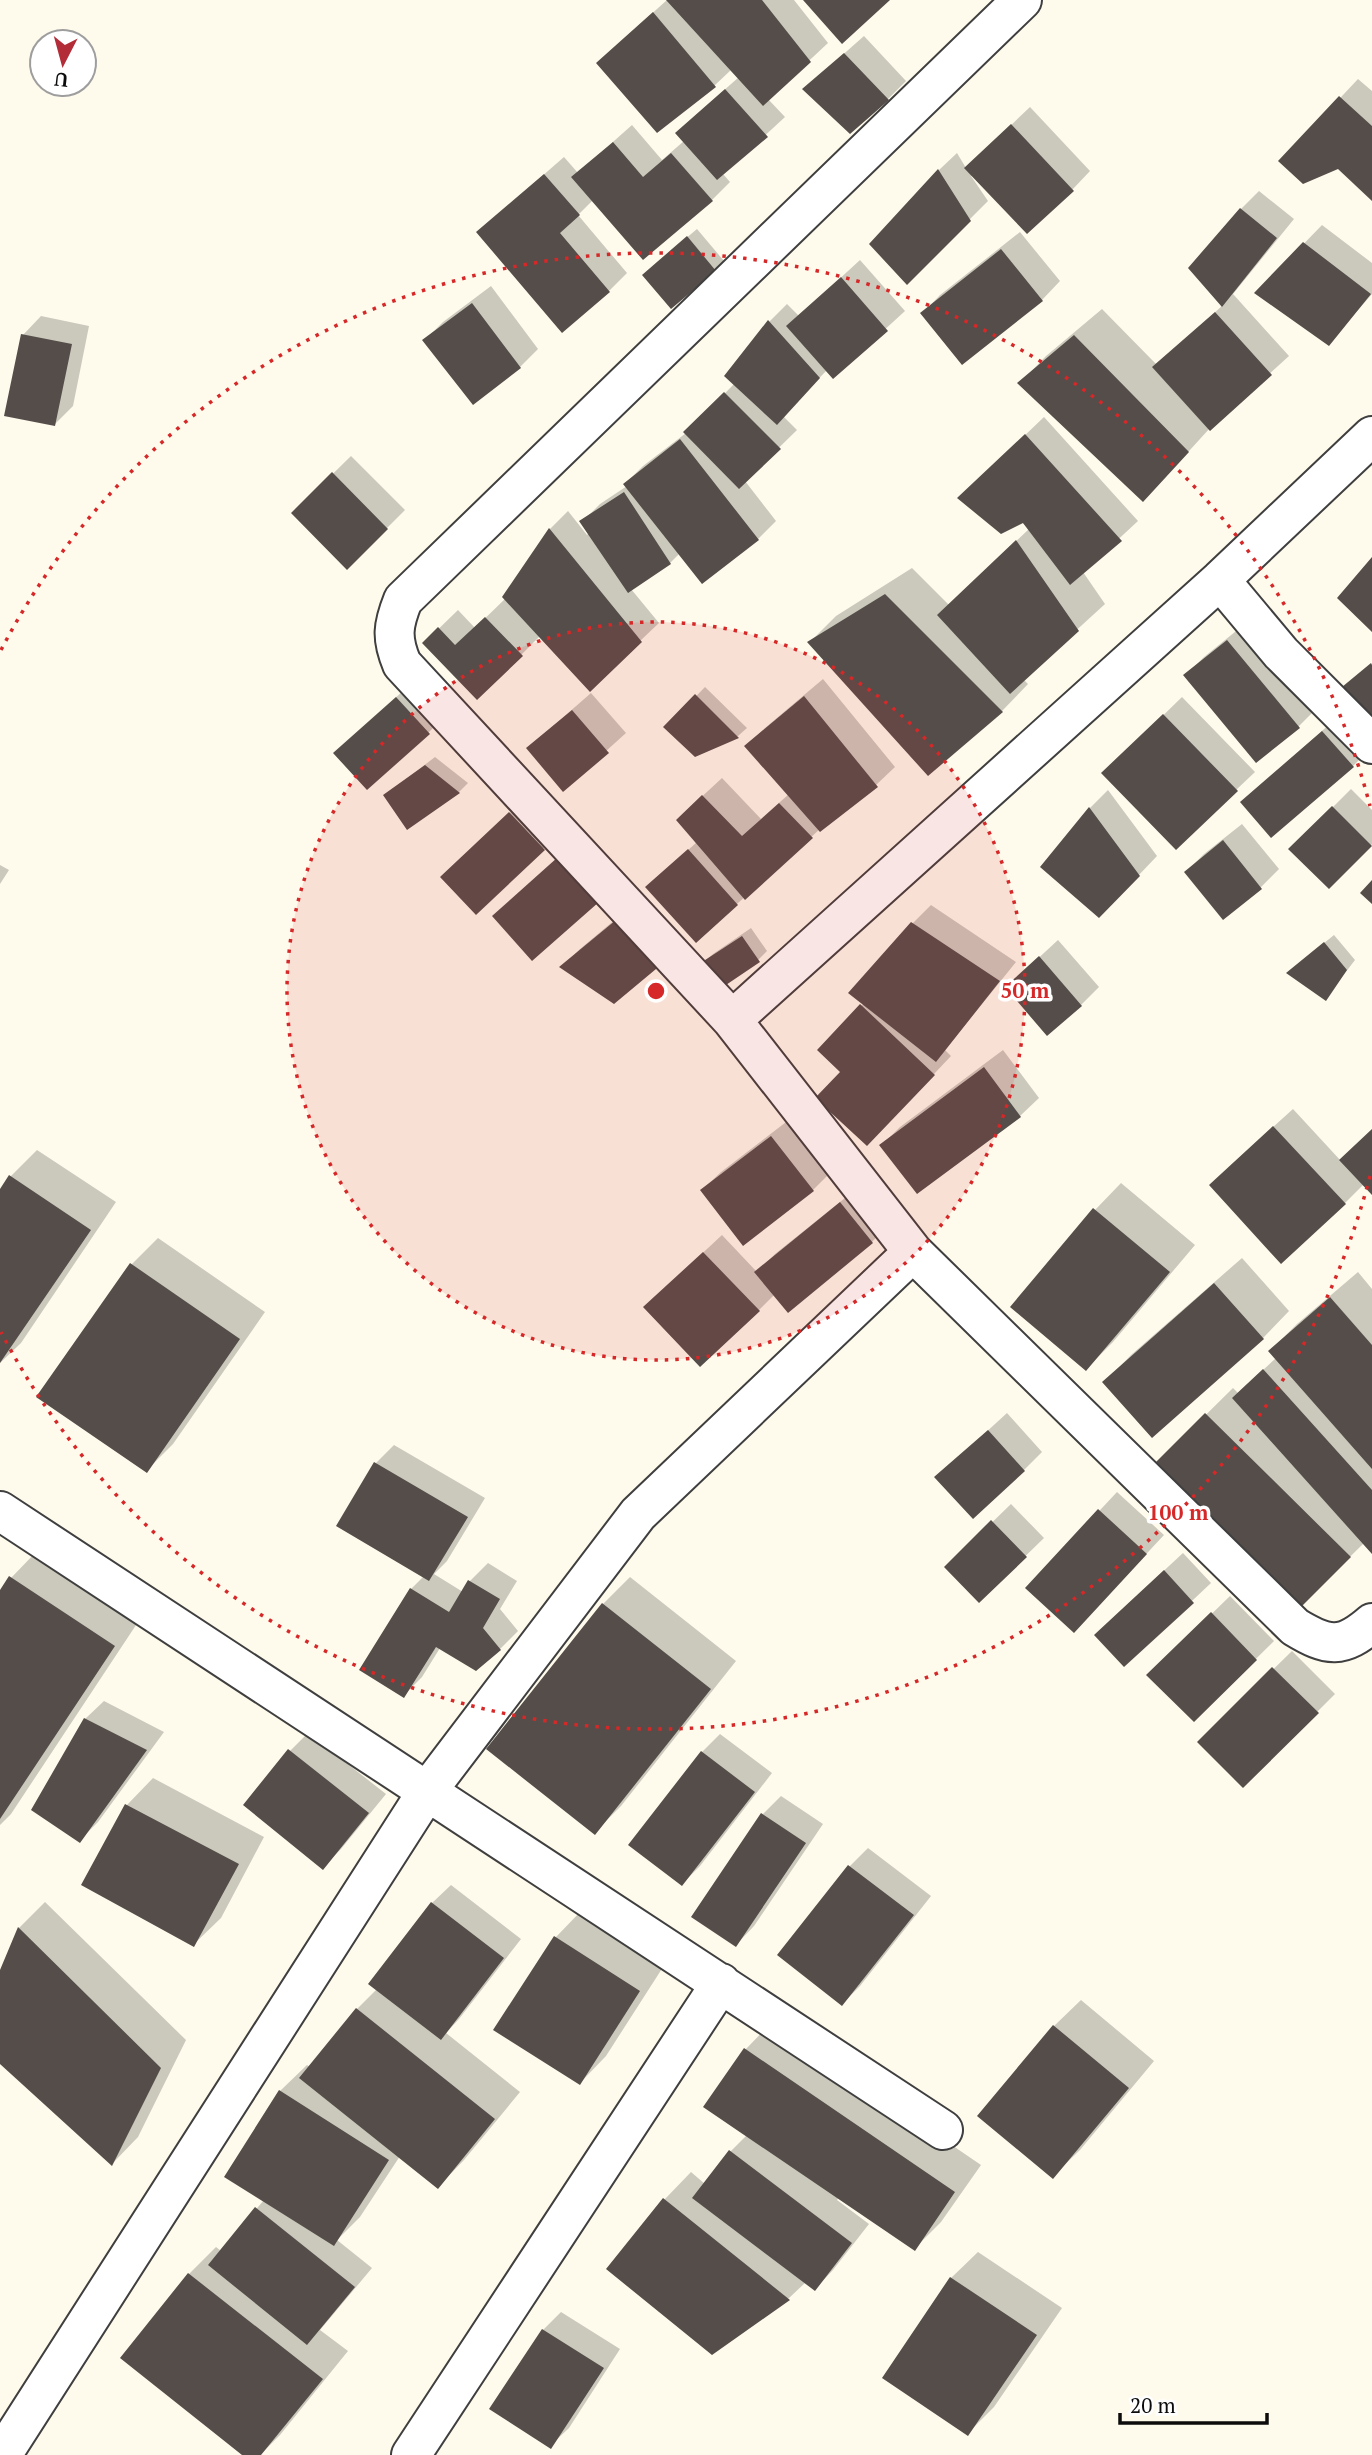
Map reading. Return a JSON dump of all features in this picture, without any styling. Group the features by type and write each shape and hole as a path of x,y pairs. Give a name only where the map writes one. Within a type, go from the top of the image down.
{"street":[{"path":"1022,0 403,600 394,623 396,650 402,664 732,1020 914,1252 1295,1627 1316,1640 1338,1644 1357,1636 1372,1623"},
{"path":"732,1020 1220,580 1372,436"},
{"path":"1220,580 1281,653 1372,744"},
{"path":"2,2455 428,1790 638,1514 914,1252"},
{"path":"0,1511 943,2130"},
{"path":"411,2455 721,1983"}],"building":[{"path":"666,0 762,0 811,62 763,106"},
{"path":"803,0 890,0 842,44"},
{"path":"653,12 716,87 657,133 596,63"},
{"path":"844,53 889,100 850,134 802,89"},
{"path":"725,89 768,137 717,180 675,133"},
{"path":"1339,96 1372,126 1372,201 1338,169 1303,184 1278,161"},
{"path":"1011,124 1074,191 1027,234 964,168"},
{"path":"613,142 643,177 671,153 713,201 643,260 571,177"},
{"path":"938,169 971,221 907,285 869,244"},
{"path":"544,174 580,215 560,233 610,292 562,333 476,232"},
{"path":"1240,208 1277,238 1222,307 1188,268"},
{"path":"687,236 716,271 671,309 642,275"},
{"path":"1303,242 1371,294 1329,346 1254,293"},
{"path":"1001,249 1043,301 962,365 920,313"},
{"path":"841,277 888,331 833,379 786,326"},
{"path":"472,303 521,368 473,405 422,340"},
{"path":"1215,312 1272,375 1210,431 1152,367"},
{"path":"768,320 820,378 777,425 724,376"},
{"path":"21,334 72,344 55,426 4,416"},
{"path":"1074,335 1189,452 1143,502 1017,383"},
{"path":"724,392 781,449 739,489 683,432"},
{"path":"1025,434 1122,541 1070,585 1023,523 1001,534 957,498"},
{"path":"680,439 759,540 702,584 623,484"},
{"path":"332,472 388,529 347,570 291,513"},
{"path":"624,492 671,564 628,593 579,521"},
{"path":"549,528 642,642 590,692 502,597"},
{"path":"1016,540 1079,631 1010,694 937,615"},
{"path":"1372,557 1372,632 1337,598"},
{"path":"885,594 1003,712 928,776 807,642"},
{"path":"485,617 523,656 477,700 422,643 438,627 455,645"},
{"path":"1227,640 1300,728 1256,763 1183,675"},
{"path":"1371,663 1372,665 1372,720 1342,687"},
{"path":"695,694 739,738 695,757 663,727"},
{"path":"804,696 878,787 820,832 744,746"},
{"path":"396,697 430,734 367,790 333,753"},
{"path":"572,710 609,753 563,792 526,748"},
{"path":"1163,714 1238,791 1176,850 1101,773"},
{"path":"1322,731 1354,767 1271,838 1240,802"},
{"path":"425,765 460,793 407,830 383,795"},
{"path":"702,795 742,836 779,803 813,838 745,900 676,820"},
{"path":"1332,806 1372,846 1329,889 1288,849"},
{"path":"1089,807 1140,876 1099,918 1040,867"},
{"path":"509,812 545,850 476,915 440,877"},
{"path":"1223,840 1262,889 1223,920 1184,872"},
{"path":"688,849 738,905 696,943 645,887"},
{"path":"558,857 599,902 532,961 492,916"},
{"path":"1372,880 1372,904 1360,893"},
{"path":"622,915 662,964 614,1004 559,967"},
{"path":"911,922 1000,981 936,1062 848,993"},
{"path":"742,936 760,962 720,989 702,962"},
{"path":"1324,942 1347,970 1326,1001 1286,973"},
{"path":"1039,956 1082,1006 1047,1036 1005,987"},
{"path":"860,1004 935,1075 867,1146 815,1098 840,1072 817,1050"},
{"path":"984,1067 1021,1117 917,1194 879,1145"},
{"path":"1273,1126 1346,1204 1281,1264 1209,1185"},
{"path":"1372,1129 1372,1195 1339,1160"},
{"path":"771,1136 814,1191 743,1246 700,1190"},
{"path":"9,1175 91,1230 0,1363 0,1189"},
{"path":"840,1202 873,1243 788,1313 754,1272"},
{"path":"1093,1208 1170,1272 1086,1371 1010,1307"},
{"path":"703,1252 760,1311 700,1367 643,1307"},
{"path":"130,1263 240,1339 147,1473 36,1397"},
{"path":"1214,1283 1264,1339 1152,1438 1102,1382"},
{"path":"1330,1297 1372,1345 1372,1469 1268,1351"},
{"path":"1263,1369 1372,1490 1372,1554 1232,1398"},
{"path":"1205,1413 1351,1557 1298,1610 1152,1466"},
{"path":"988,1430 1025,1471 973,1519 934,1477"},
{"path":"374,1462 468,1517 429,1581 336,1526"},
{"path":"1098,1509 1147,1554 1074,1633 1025,1588"},
{"path":"991,1520 1027,1557 979,1603 944,1567"},
{"path":"1164,1570 1194,1603 1124,1667 1094,1635"},
{"path":"9,1576 115,1646 0,1819 0,1590"},
{"path":"468,1580 500,1599 483,1628 501,1650 476,1671 436,1647 404,1698 359,1670 410,1588 449,1612"},
{"path":"602,1603 711,1689 595,1835 486,1749"},
{"path":"1211,1612 1257,1660 1194,1722 1146,1675"},
{"path":"1272,1667 1319,1713 1243,1788 1197,1742"},
{"path":"84,1718 147,1750 80,1843 31,1810"},
{"path":"288,1749 369,1813 323,1870 243,1805"},
{"path":"701,1751 755,1792 682,1886 628,1845"},
{"path":"125,1804 239,1864 194,1947 81,1885"},
{"path":"761,1813 806,1843 736,1947 691,1917"},
{"path":"848,1865 914,1915 842,2006 777,1955"},
{"path":"431,1902 504,1958 441,2040 368,1984"},
{"path":"18,1927 161,2068 112,2166 0,2064 0,1970"},
{"path":"554,1936 640,1991 580,2085 493,2030"},
{"path":"356,2008 495,2119 438,2189 299,2078"},
{"path":"1053,2025 1129,2088 1053,2179 977,2116"},
{"path":"744,2048 955,2192 915,2251 703,2107"},
{"path":"279,2090 389,2160 334,2246 224,2177"},
{"path":"729,2150 852,2243 815,2291 692,2198"},
{"path":"663,2198 790,2300 712,2355 606,2269"},
{"path":"255,2207 355,2287 307,2345 208,2265"},
{"path":"188,2273 323,2379 261,2455 242,2455 120,2358"},
{"path":"950,2277 1037,2335 968,2436 882,2378"},
{"path":"542,2329 604,2368 551,2449 489,2409"}]}
